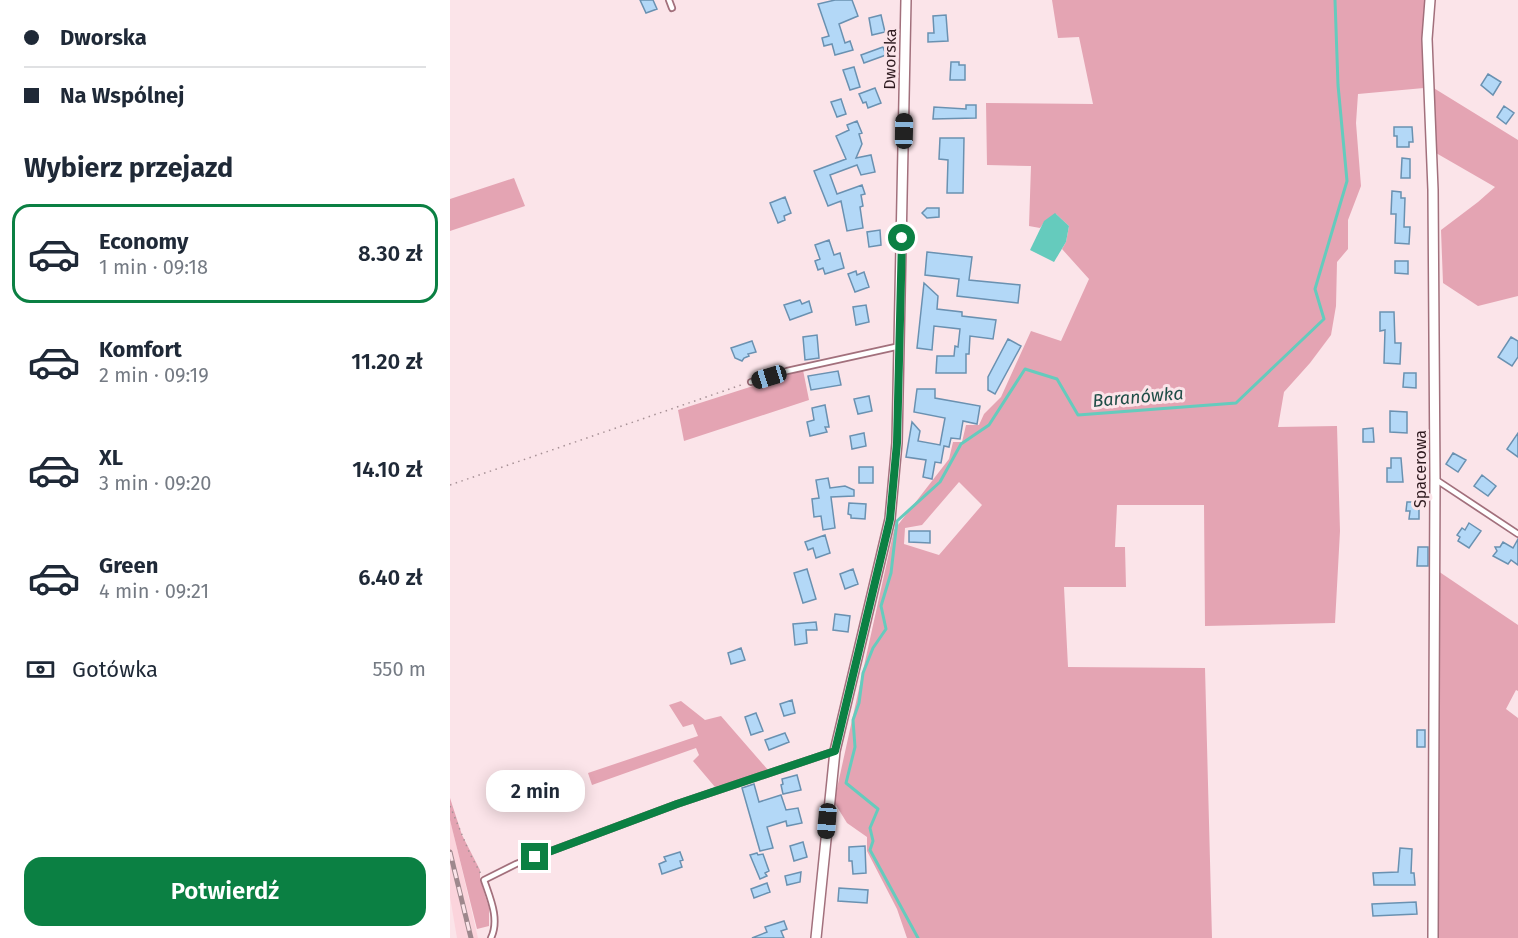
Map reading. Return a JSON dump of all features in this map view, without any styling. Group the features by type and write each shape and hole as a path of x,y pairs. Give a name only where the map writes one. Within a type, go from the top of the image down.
{"street":[{"name":"Dworska","path":"816,938 835,751 890,519 897,443 900,346 906,0"},
{"name":"Spacerowa","path":"1430,0 1427,39 1433,190 1435,479 1433,938"}],"lane":[{"path":"669,0 672,8"},
{"path":"751,382 787,371 900,346"},
{"path":"1435,479 1518,534"},
{"path":"491,938 495,923 493,907 484,880 516,864 655,812 835,751"}],"path":[{"path":"450,485 751,382"},
{"path":"450,806 470,854 484,880"}],"shaded area":[{"path":"1052,0 1426,0 1422,40 1424,88 1358,94 1356,123 1361,186 1348,220 1348,249 1337,262 1336,306 1331,335 1284,392 1278,427 1337,426 1340,531 1335,623 1205,626 1204,505 1117,505 1115,547 1125,547 1126,587 1064,587 1068,667 1205,668 1212,938 907,938 897,909 867,851 867,837 847,823 834,802 894,530 949,459 953,442 962,442 966,425 979,425 984,414 1001,397 1031,331 1061,341 1089,279 1062,249 1069,226 1056,214 1045,221 1040,228 1029,226 1031,166 987,165 986,103 1093,104 1079,37 1058,38","holes":["959,482 982,505 939,555 904,544 905,528 922,525"]},
{"path":"1432,87 1518,140 1518,296 1478,306 1443,283 1441,230 1495,187 1436,153"},
{"path":"514,178 525,206 450,231 450,199"},
{"path":"1055,213 1069,226 1066,242 1054,262 1030,250 1044,221"},
{"path":"803,370 809,400 684,441 678,410"},
{"path":"1438,571 1518,625 1518,691 1516,690 1506,709 1518,718 1518,938 1438,938"},
{"path":"681,701 705,720 721,716 768,770 715,787 693,761 699,755 696,748 592,785 588,773 698,736 693,724 683,727 669,705"},
{"path":"450,798 462,835 480,870 480,879 489,908 489,926 477,929 450,820"},
{"path":"450,820 478,938 457,938 450,897"}],"building":[{"path":"640,0 653,0 657,9 646,13"},
{"path":"835,0 852,0 858,16 839,24 845,43 850,41 853,50 835,55 832,44 824,46 822,38 829,36 818,4"},
{"path":"881,15 885,32 872,35 869,18"},
{"path":"946,15 948,41 928,42 928,33 934,33 933,16"},
{"path":"883,47 886,55 864,63 861,55"},
{"path":"951,62 965,65 965,80 950,80"},
{"path":"854,67 860,87 850,90 843,70"},
{"path":"1488,74 1501,82 1493,95 1481,85"},
{"path":"875,88 881,103 868,108 859,94"},
{"path":"841,99 846,114 837,117 831,102"},
{"path":"966,105 976,105 976,118 933,119 934,107 966,109"},
{"path":"1504,106 1514,113 1506,124 1497,117"},
{"path":"857,121 862,133 859,134 862,144 856,158 871,155 875,172 861,175 857,165 830,175 837,194 862,185 865,194 861,195 863,206 860,207 863,228 847,231 841,201 828,206 814,171 846,159 836,136 849,130 847,125"},
{"path":"1394,127 1412,127 1413,142 1409,142 1409,147 1397,147"},
{"path":"940,138 964,138 963,193 947,193 948,160 939,159"},
{"path":"1402,158 1410,159 1410,178 1401,178"},
{"path":"1392,191 1401,192 1401,198 1405,198 1404,227 1410,227 1409,244 1395,243 1396,214 1391,214"},
{"path":"785,197 791,213 784,216 785,220 778,223 770,203"},
{"path":"927,208 939,208 939,217 927,218 922,213"},
{"path":"880,230 881,245 869,247 867,232"},
{"path":"829,240 834,255 840,253 844,268 825,274 823,268 818,270 815,261 820,259 815,245"},
{"path":"927,252 972,257 969,280 1020,285 1018,303 957,296 959,279 925,275"},
{"path":"1395,261 1408,261 1408,274 1395,273"},
{"path":"856,271 857,275 864,272 869,287 855,292 848,274"},
{"path":"924,283 938,296 937,309 962,312 962,316 996,320 993,339 970,336 969,354 966,354 966,373 936,373 937,356 954,356 955,346 958,347 960,329 934,326 932,350 917,348"},
{"path":"800,300 802,304 809,301 812,312 790,320 784,305"},
{"path":"866,305 869,322 856,325 853,307"},
{"path":"1380,312 1394,312 1395,343 1401,343 1400,364 1384,363 1385,330 1380,331"},
{"path":"817,335 819,358 805,360 803,337"},
{"path":"1511,337 1518,341 1518,357 1512,366 1498,357"},
{"path":"1008,339 1021,346 995,394 988,390 988,377"},
{"path":"752,341 756,352 748,354 749,356 742,361 735,358 731,348"},
{"path":"838,371 841,385 811,390 808,376"},
{"path":"1404,373 1416,373 1416,388 1403,387"},
{"path":"917,389 935,389 935,398 980,406 977,424 963,421 960,439 951,438 949,447 944,446 941,463 935,462 932,479 923,477 926,460 906,457 912,422 920,431 918,441 940,445 945,418 914,412"},
{"path":"869,396 872,411 858,414 854,399"},
{"path":"825,405 829,427 825,427 827,432 810,436 807,422 814,420 812,408"},
{"path":"1390,411 1407,412 1407,433 1390,432"},
{"path":"1373,428 1374,442 1363,442 1363,429"},
{"path":"864,433 866,446 852,449 850,436"},
{"path":"1518,433 1518,457 1507,449"},
{"path":"1453,453 1466,460 1458,472 1446,464"},
{"path":"1391,458 1401,458 1403,482 1387,482 1387,468 1391,468"},
{"path":"859,467 873,467 873,483 859,483"},
{"path":"1482,475 1496,486 1488,496 1474,486"},
{"path":"828,478 830,488 845,486 854,490 854,496 831,497 835,528 823,530 821,516 814,517 812,499 819,498 816,480"},
{"path":"1407,502 1416,502 1415,507 1419,507 1419,519 1409,519 1410,511 1406,511"},
{"path":"849,503 866,504 865,519 851,518 848,514"},
{"path":"1469,523 1481,531 1469,548 1458,541 1460,537 1457,535 1462,528 1465,530"},
{"path":"909,531 930,531 930,543 909,542"},
{"path":"825,535 830,553 816,558 813,548 808,550 805,542"},
{"path":"1518,539 1518,565 1511,560 1508,564 1493,556 1497,551 1495,547 1500,547 1503,542 1513,548"},
{"path":"1418,547 1428,547 1428,566 1417,566"},
{"path":"807,569 816,599 803,603 794,573"},
{"path":"853,569 858,584 845,589 840,574"},
{"path":"835,614 850,616 848,632 833,630"},
{"path":"816,622 817,630 806,630 807,643 795,645 793,624"},
{"path":"741,648 745,660 731,664 728,653"},
{"path":"792,700 795,713 784,716 780,704"},
{"path":"756,713 763,731 751,735 745,717"},
{"path":"1417,730 1425,730 1425,747 1417,747"},
{"path":"785,733 789,742 769,750 765,740"},
{"path":"797,775 801,790 783,794 782,779"},
{"path":"754,784 759,802 781,795 786,810 798,808 802,823 787,826 786,821 767,827 773,848 760,851 742,788"},
{"path":"803,842 807,857 794,861 790,846"},
{"path":"865,846 866,873 853,874 852,861 849,861 849,847"},
{"path":"1400,848 1412,849 1411,873 1414,873 1415,885 1374,885 1373,873 1398,872"},
{"path":"680,852 683,860 680,861 682,867 662,874 659,864 666,861 664,857"},
{"path":"757,853 758,855 763,854 769,871 765,873 767,876 760,879 750,855"},
{"path":"801,872 800,882 787,885 785,876"},
{"path":"767,883 770,892 754,898 751,889"},
{"path":"839,888 868,890 867,903 838,901"},
{"path":"1416,902 1417,914 1373,916 1372,904"},
{"path":"784,921 787,929 781,931 784,938 752,938 767,932 765,927"}],"waterway":[{"name":"Baranówka","path":"918,938 870,850 873,841 870,828 878,809 846,783 855,747 853,720 859,703 863,673 873,648 886,629 881,606 891,573 897,521 940,482 961,444 989,425 1025,369 1057,379 1078,415 1236,403 1324,319 1315,289 1347,181 1338,85 1335,0"}],"railway":[{"path":"450,852 471,938"}],"route":[{"path":"535,857 677,804 835,751 890,519 897,443 902,238"}]}
